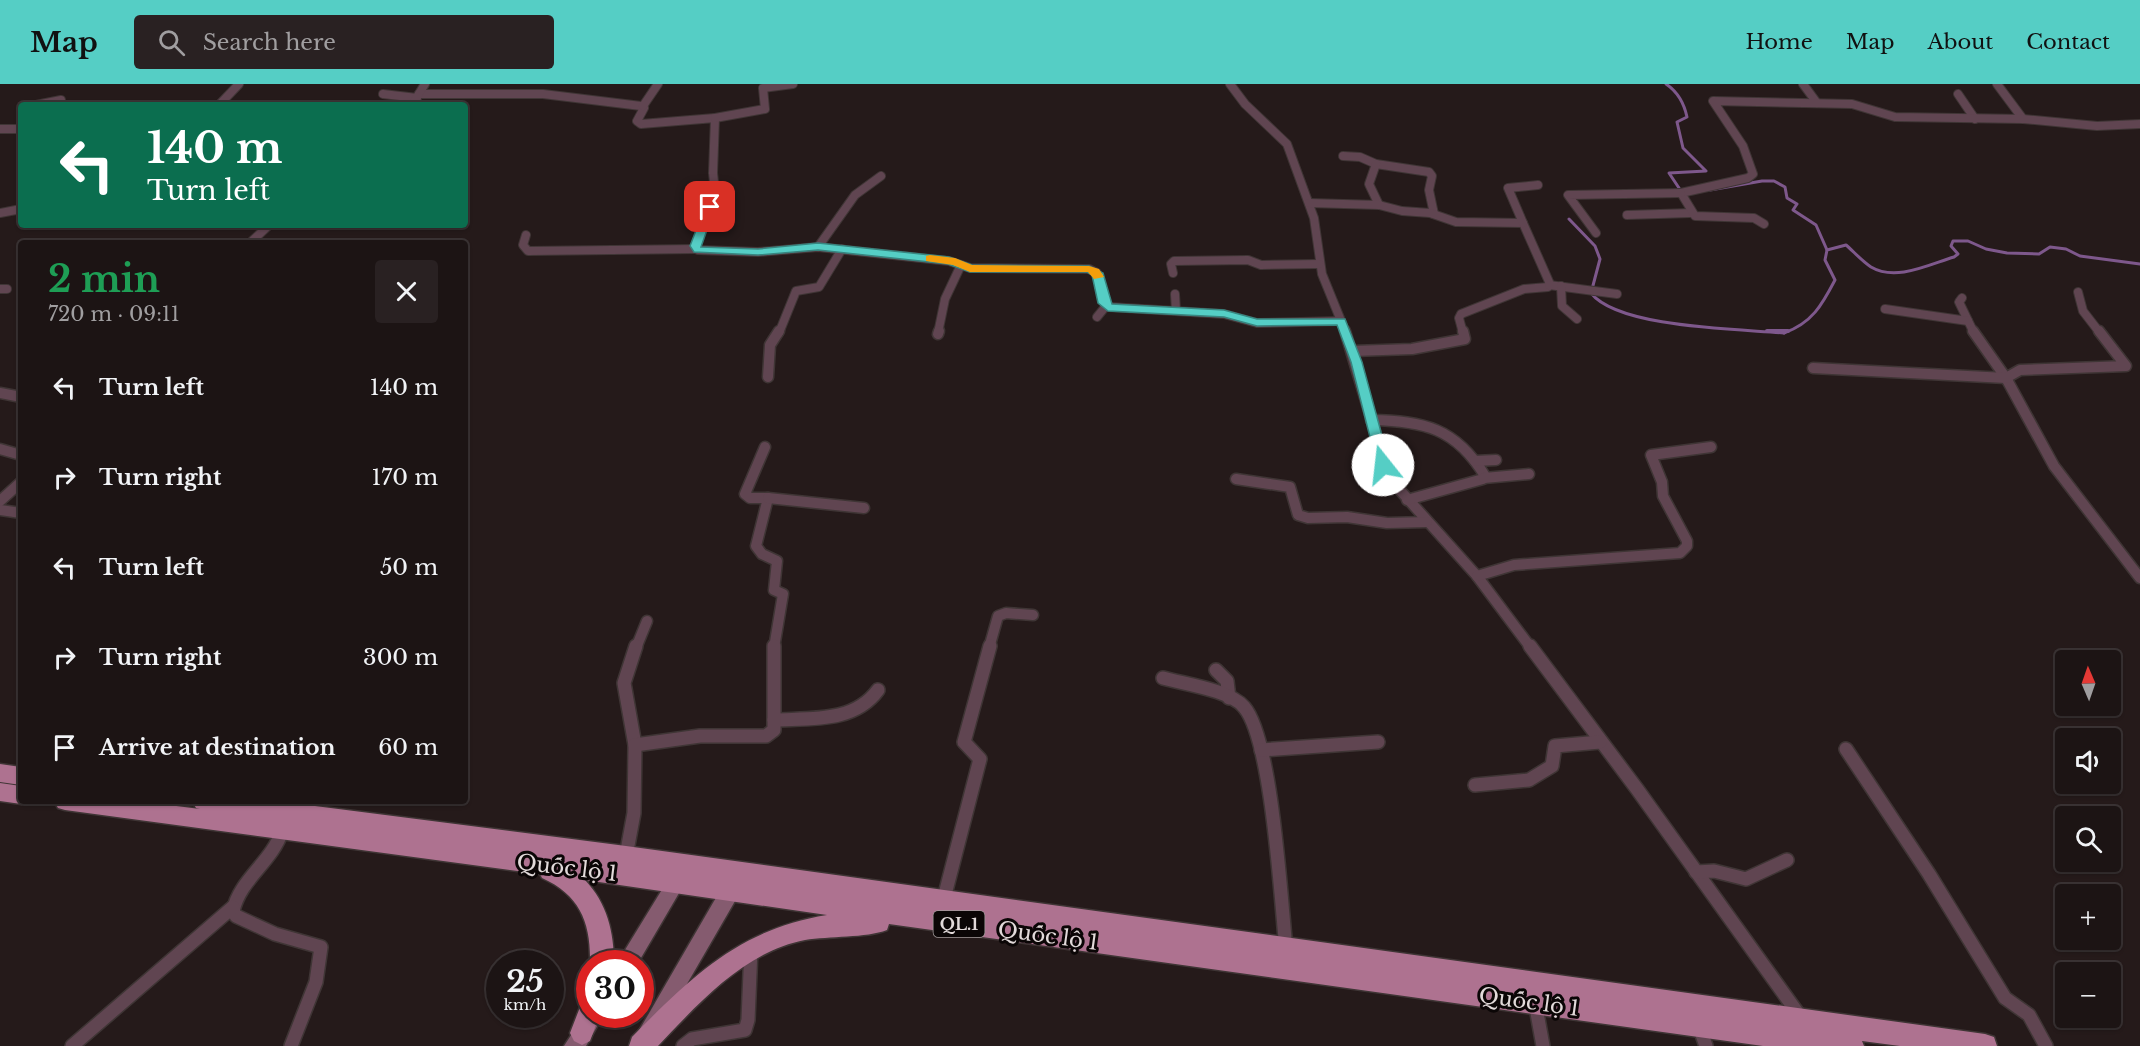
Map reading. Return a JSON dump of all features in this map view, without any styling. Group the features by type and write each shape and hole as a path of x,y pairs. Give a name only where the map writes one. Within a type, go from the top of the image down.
{"highway":[{"path":"0,773 18,776"},
{"path":"0,792 18,795"},
{"name":"Quốc lộ 1","path":"114,804 279,814 626,856 681,874"},
{"name":"Quốc lộ 1","path":"221,804 526,862 681,874 1499,988 1802,1020 1985,1046"},
{"path":"526,862 565,876 585,893 598,917 604,941 603,950"},
{"name":"Quốc lộ 1","path":"945,912 1286,949 1499,988 1534,1002 1703,1036 1852,1046"},
{"path":"640,1046 697,989 724,966 751,949 800,928 945,912"}],"main road":[{"path":"635,950 681,874"},
{"path":"640,1046 736,882"}],"street":[{"path":"222,102 239,84"},
{"path":"414,102 425,84"},
{"path":"658,84 643,106 637,121 641,124 715,118 765,109 763,88 793,84"},
{"path":"1230,84 1245,104 1285,141 1310,203 1315,224 1319,264 1353,351 1387,474 1407,500 1477,576 1696,872 1802,1020"},
{"path":"1803,84 1818,103"},
{"path":"1997,84 2024,119"},
{"path":"474,95 477,90 475,85"},
{"path":"383,94 555,95 643,106"},
{"path":"1958,94 1975,119"},
{"path":"42,102 61,100"},
{"path":"1596,233 1568,195 1681,194 1748,178 1752,174 1743,146 1713,101 1858,105 1895,117 2024,119 2090,125 2140,124"},
{"path":"696,249 715,191 710,180 716,147 715,118"},
{"path":"0,129 18,129"},
{"path":"1343,156 1360,157 1376,164 1430,172 1432,176 1429,190 1434,214"},
{"path":"1376,164 1369,184 1379,205"},
{"path":"818,247 855,195 881,176"},
{"path":"1538,185 1508,188 1549,285"},
{"path":"1681,194 1691,213"},
{"path":"1310,203 1379,205 1434,214 1456,222 1523,223"},
{"path":"0,213 18,210"},
{"path":"1627,215 1691,213 1704,217 1754,218 1764,224"},
{"path":"253,240 266,228"},
{"path":"526,235 523,245 528,251 616,248 758,252 818,247 949,261 977,269 1092,270 1097,273 1106,306"},
{"path":"768,377 770,345 778,335 796,291 819,287 842,249"},
{"path":"1173,273 1171,264 1174,261 1248,260 1261,266 1319,264"},
{"path":"938,334 945,299 961,265"},
{"path":"1353,351 1412,349 1465,339 1459,318 1461,314 1524,289 1549,285 1617,294"},
{"path":"1561,286 1562,306 1577,319"},
{"path":"1813,368 2006,378 2016,370 2126,366 2083,311 2079,292"},
{"path":"1175,294 1176,311"},
{"path":"1962,298 1959,306 1979,342 2006,378 2054,466 2140,578"},
{"path":"1106,306 1194,314 1228,314 1257,323 1341,321"},
{"path":"1097,317 1106,306"},
{"path":"1884,309 1968,321"},
{"path":"0,393 18,397"},
{"path":"1371,420 1411,420 1438,429 1464,447 1484,478"},
{"path":"765,447 746,494 750,498 864,508"},
{"path":"1477,576 1514,565 1680,553 1687,546 1687,541 1663,496 1662,482 1651,455 1711,447"},
{"path":"0,449 18,454"},
{"path":"1475,461 1496,460"},
{"path":"1407,500 1484,478 1506,478 1529,474"},
{"path":"1236,479 1290,487 1299,515 1308,518 1347,517 1386,522 1427,522"},
{"path":"0,501 18,485"},
{"path":"635,745 689,736 766,736 774,730 772,658 783,594 774,590 777,561 762,554 756,546 768,498"},
{"path":"0,510 18,513"},
{"path":"945,912 980,759 964,742 998,616 1006,613 1033,615"},
{"path":"626,856 634,813 635,745 624,683 629,663 647,621"},
{"path":"1216,670 1227,681 1229,698"},
{"path":"1163,678 1229,698 1249,712 1261,750 1269,798 1286,949"},
{"path":"774,720 855,712 873,699 878,690"},
{"path":"1261,750 1378,742"},
{"path":"1475,785 1529,780 1552,766 1555,746 1600,742"},
{"path":"1846,749 1929,874 2005,998 2029,1015 2046,1046"},
{"path":"72,1046 232,907 236,897 276,849 279,814"},
{"path":"1696,872 1714,871 1746,879 1787,860"},
{"path":"232,907 236,916 275,934 321,947 322,958 318,974 291,1046"},
{"path":"683,1046 701,1036 745,1030 748,1020 751,949"},
{"path":"1534,1002 1543,1046"}],"waterway":[{"path":"1666,84 1677,94 1686,112 1687,117 1677,122 1683,148 1706,171 1669,173 1681,191"},
{"path":"1710,190 1774,181 1785,187 1787,198 1797,204 1793,210 1816,225 1827,250"},
{"path":"1569,219 1595,246 1600,259 1591,293 1605,305 1626,313 1681,325 1784,333 1794,329 1821,305 1835,280 1825,260 1827,250"},
{"path":"1827,250 1846,245 1871,267 1891,273 1913,270 1954,257 1958,254 1951,246 1953,241 1968,241 1986,249 2007,253 2039,254 2050,247 2066,249 2080,256 2140,264"},
{"path":"1767,331 1788,331"}],"slow traffic":[{"path":"930,259 955,262 970,268 1089,269 1095,271 1098,277"}],"route":[{"path":"710,207 695,246 698,250 758,252 783,248 818,247 949,261 970,268 1089,269 1097,273 1104,303 1108,307 1171,309 1185,314 1224,314 1257,323 1341,321 1353,351 1383,465"}]}
